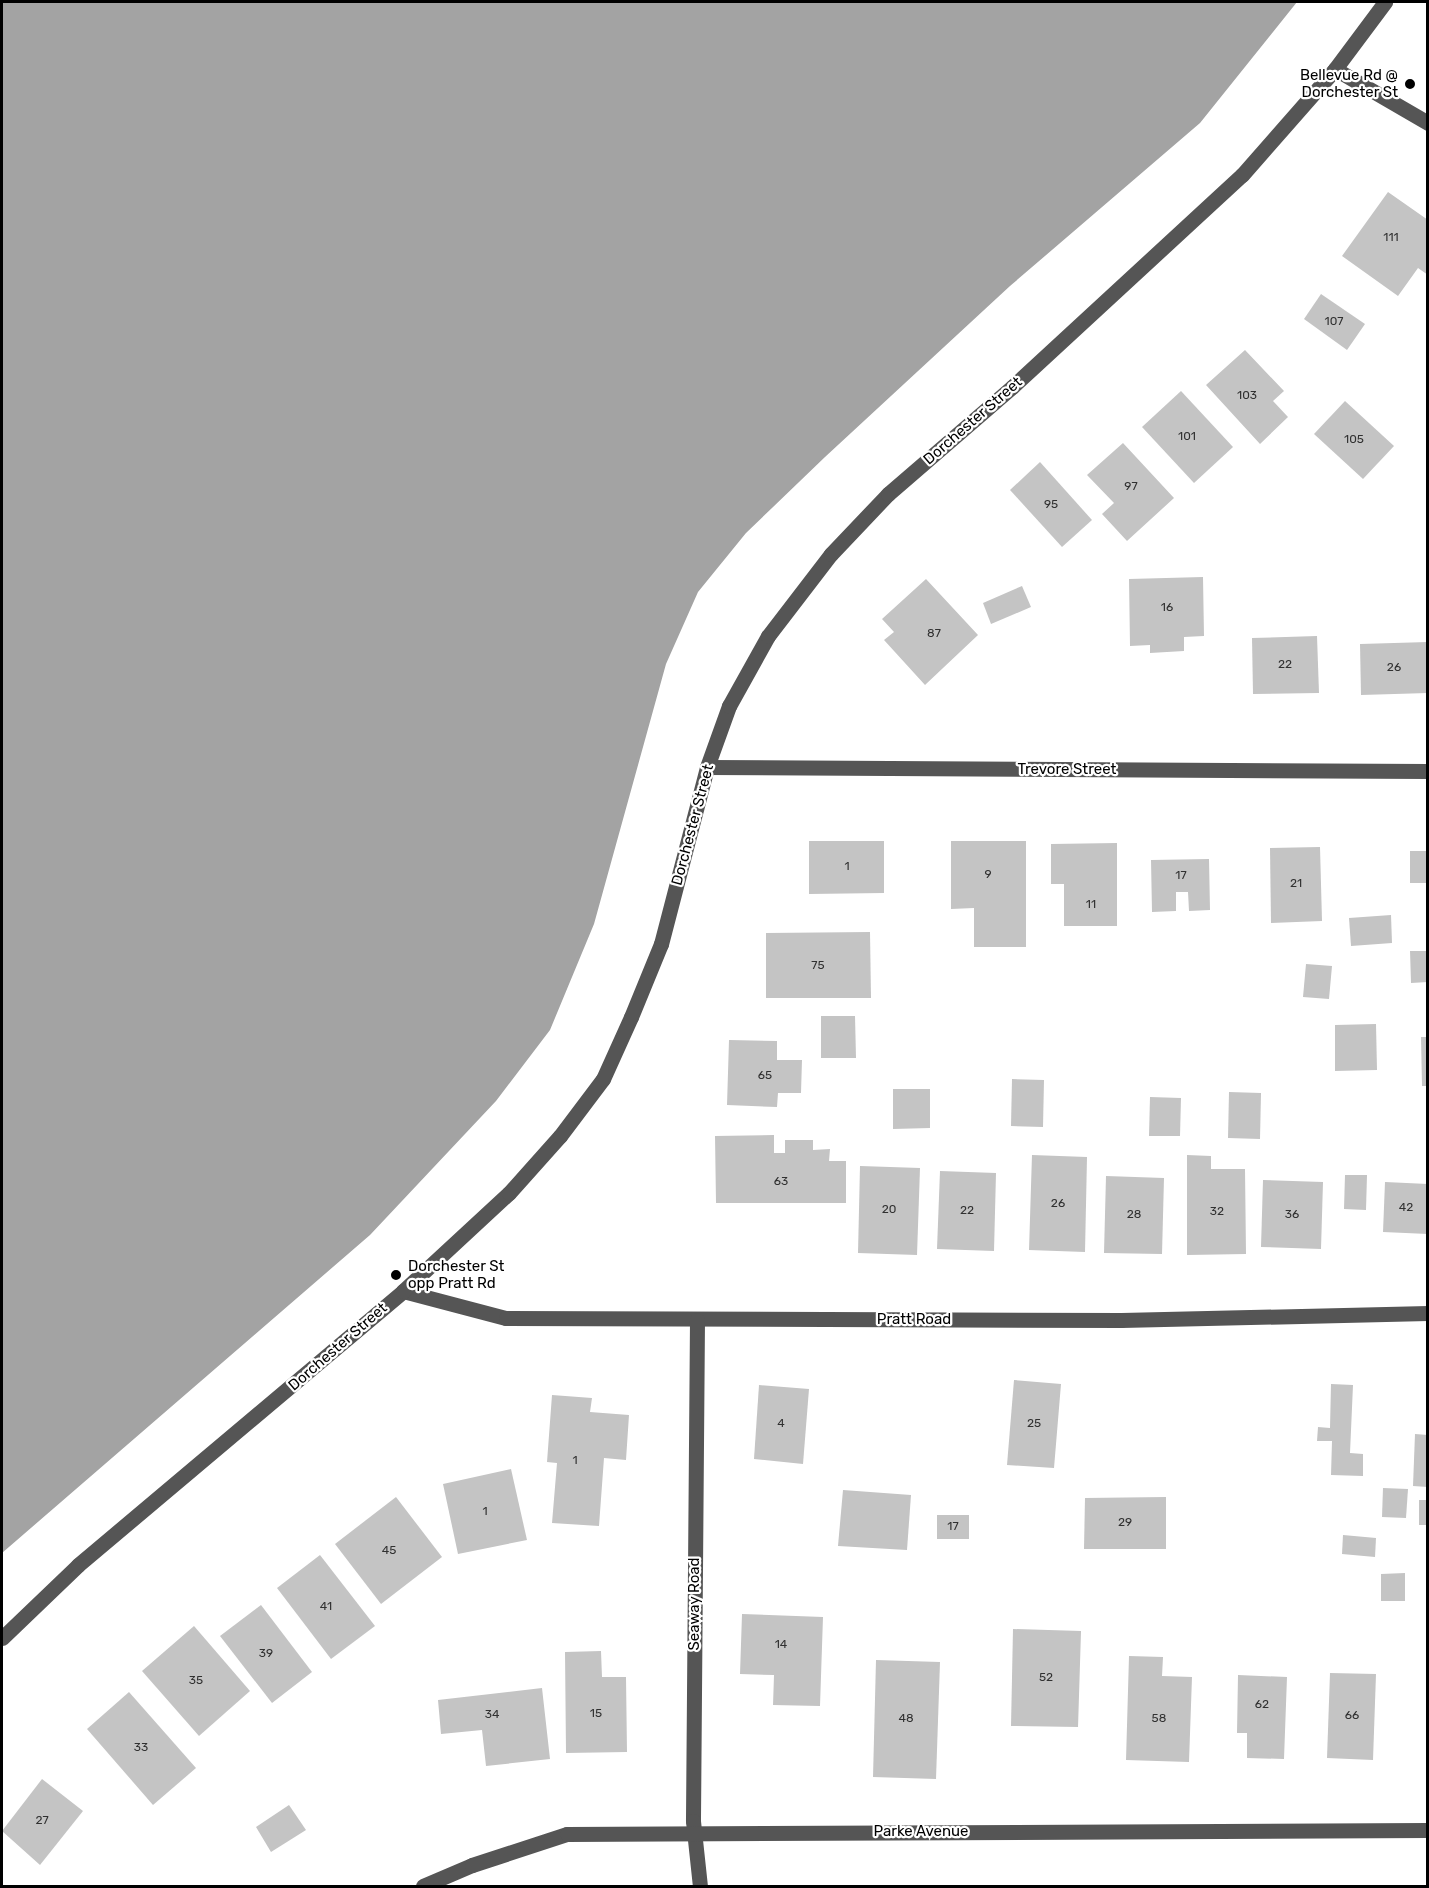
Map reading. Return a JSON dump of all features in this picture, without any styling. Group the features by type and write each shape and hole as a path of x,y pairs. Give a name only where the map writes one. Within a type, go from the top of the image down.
{"street":[{"name":"Dorchester Street","path":"2,1638 78,1564 404,1291 509,1193 603,1079 661,944 707,767 729,706 768,636 831,554 888,494 1021,380 1242,175 1335,69 1384,2"},
{"path":"1335,69 1428,123"},
{"name":"Trevore Street","path":"707,767 1428,771"},
{"name":"Pratt Road","path":"404,1291 506,1318 1121,1320 1428,1313"},
{"name":"Seaway Road","path":"697,1320 693,1821 698,1836 700,1887"},
{"name":"Parke Avenue","path":"423,1887 472,1865 567,1834 698,1836 747,1832 1428,1830"}],"shaded area":[{"path":"2,2 1297,2 1200,123 1010,286 825,457 746,533 698,592 666,664 594,924 550,1030 496,1101 370,1235 2,1553"}],"building":[{"path":"1388,192 1428,220 1428,275 1418,268 1398,296 1342,256"},
{"path":"1321,294 1365,324 1347,350 1304,319"},
{"path":"1245,350 1284,391 1273,401 1288,417 1260,444 1206,385"},
{"path":"1181,391 1233,447 1194,483 1142,427"},
{"path":"1345,401 1394,446 1363,479 1314,434"},
{"path":"1123,443 1174,498 1127,541 1102,514 1114,503 1087,475"},
{"path":"1040,462 1092,520 1062,547 1010,490"},
{"path":"1203,577 1204,636 1184,637 1184,651 1150,653 1150,645 1130,646 1129,579"},
{"path":"926,579 978,635 925,685 884,640 894,632 882,619"},
{"path":"1022,586 1031,607 991,624 983,603"},
{"path":"1317,636 1319,693 1253,694 1252,638"},
{"path":"1428,642 1428,693 1361,695 1360,644"},
{"path":"809,841 884,841 884,893 809,894"},
{"path":"951,841 1026,841 1026,947 974,947 974,908 951,909"},
{"path":"1117,843 1117,926 1064,926 1064,884 1051,884 1051,844"},
{"path":"1320,847 1322,921 1271,923 1270,848"},
{"path":"1410,851 1428,851 1428,883 1410,883"},
{"path":"1209,859 1210,910 1189,911 1188,892 1176,892 1176,911 1152,912 1151,860"},
{"path":"1391,915 1392,943 1351,946 1349,918"},
{"path":"870,932 871,998 766,998 766,933"},
{"path":"1410,951 1428,951 1428,982 1411,983"},
{"path":"1306,964 1332,966 1329,999 1303,997"},
{"path":"821,1016 855,1016 856,1058 821,1058"},
{"path":"1376,1024 1377,1070 1335,1071 1335,1025"},
{"path":"1421,1037 1428,1037 1428,1086 1422,1086"},
{"path":"729,1040 777,1041 777,1060 802,1060 801,1093 778,1093 777,1107 727,1105"},
{"path":"1012,1079 1044,1080 1043,1127 1011,1126"},
{"path":"893,1089 930,1089 930,1128 893,1129"},
{"path":"1229,1092 1261,1093 1260,1139 1228,1138"},
{"path":"1150,1097 1181,1098 1180,1136 1149,1136"},
{"path":"774,1135 774,1153 785,1153 785,1140 813,1140 813,1150 830,1149 829,1161 846,1161 846,1203 716,1203 715,1136"},
{"path":"1032,1155 1087,1157 1085,1252 1029,1250"},
{"path":"1187,1155 1211,1156 1211,1169 1245,1169 1246,1254 1187,1255"},
{"path":"860,1166 920,1168 917,1255 858,1253"},
{"path":"940,1171 996,1173 994,1251 937,1249"},
{"path":"1345,1175 1367,1175 1366,1210 1344,1209"},
{"path":"1106,1176 1164,1178 1162,1254 1104,1253"},
{"path":"1263,1180 1323,1182 1321,1249 1261,1247"},
{"path":"1385,1182 1428,1184 1428,1234 1383,1232"},
{"path":"1014,1380 1061,1384 1054,1468 1007,1465"},
{"path":"1331,1384 1353,1385 1350,1453 1363,1454 1363,1476 1331,1475 1332,1441 1317,1441 1318,1427 1330,1428"},
{"path":"759,1385 809,1389 803,1464 754,1459"},
{"path":"552,1395 592,1398 590,1412 629,1415 626,1460 604,1458 599,1526 552,1523 557,1463 547,1462"},
{"path":"1415,1434 1428,1435 1428,1487 1413,1486"},
{"path":"511,1469 527,1540 458,1554 443,1484"},
{"path":"1383,1488 1408,1489 1406,1518 1382,1517"},
{"path":"843,1490 911,1495 907,1550 838,1546"},
{"path":"396,1497 442,1557 381,1604 335,1544"},
{"path":"1166,1497 1166,1549 1084,1549 1085,1498"},
{"path":"1419,1500 1428,1500 1428,1525 1419,1525"},
{"path":"937,1515 969,1515 969,1539 937,1539"},
{"path":"1343,1535 1376,1538 1375,1557 1342,1554"},
{"path":"320,1555 375,1626 331,1659 277,1588"},
{"path":"1405,1573 1405,1601 1381,1601 1381,1574"},
{"path":"261,1605 312,1672 272,1703 220,1636"},
{"path":"742,1614 823,1617 820,1706 773,1705 774,1675 740,1674"},
{"path":"194,1626 250,1691 199,1736 142,1671"},
{"path":"1013,1629 1081,1631 1078,1727 1011,1726"},
{"path":"601,1651 602,1677 626,1677 627,1752 566,1753 565,1652"},
{"path":"1129,1656 1163,1657 1162,1676 1192,1677 1189,1762 1126,1760"},
{"path":"876,1660 940,1662 936,1779 873,1777"},
{"path":"1330,1673 1376,1674 1373,1760 1327,1758"},
{"path":"1238,1675 1287,1677 1284,1759 1247,1758 1247,1733 1237,1733"},
{"path":"542,1688 550,1759 486,1766 482,1730 441,1734 438,1700"},
{"path":"129,1692 196,1768 153,1805 87,1729"},
{"path":"42,1779 83,1811 40,1865 2,1831"},
{"path":"289,1805 306,1830 271,1852 256,1827"}],"place":[{"name":"Bellevue Rd @ Dorchester St","path":"1410,84"},
{"name":"Dorchester St opp Pratt Rd","path":"396,1275"}]}
